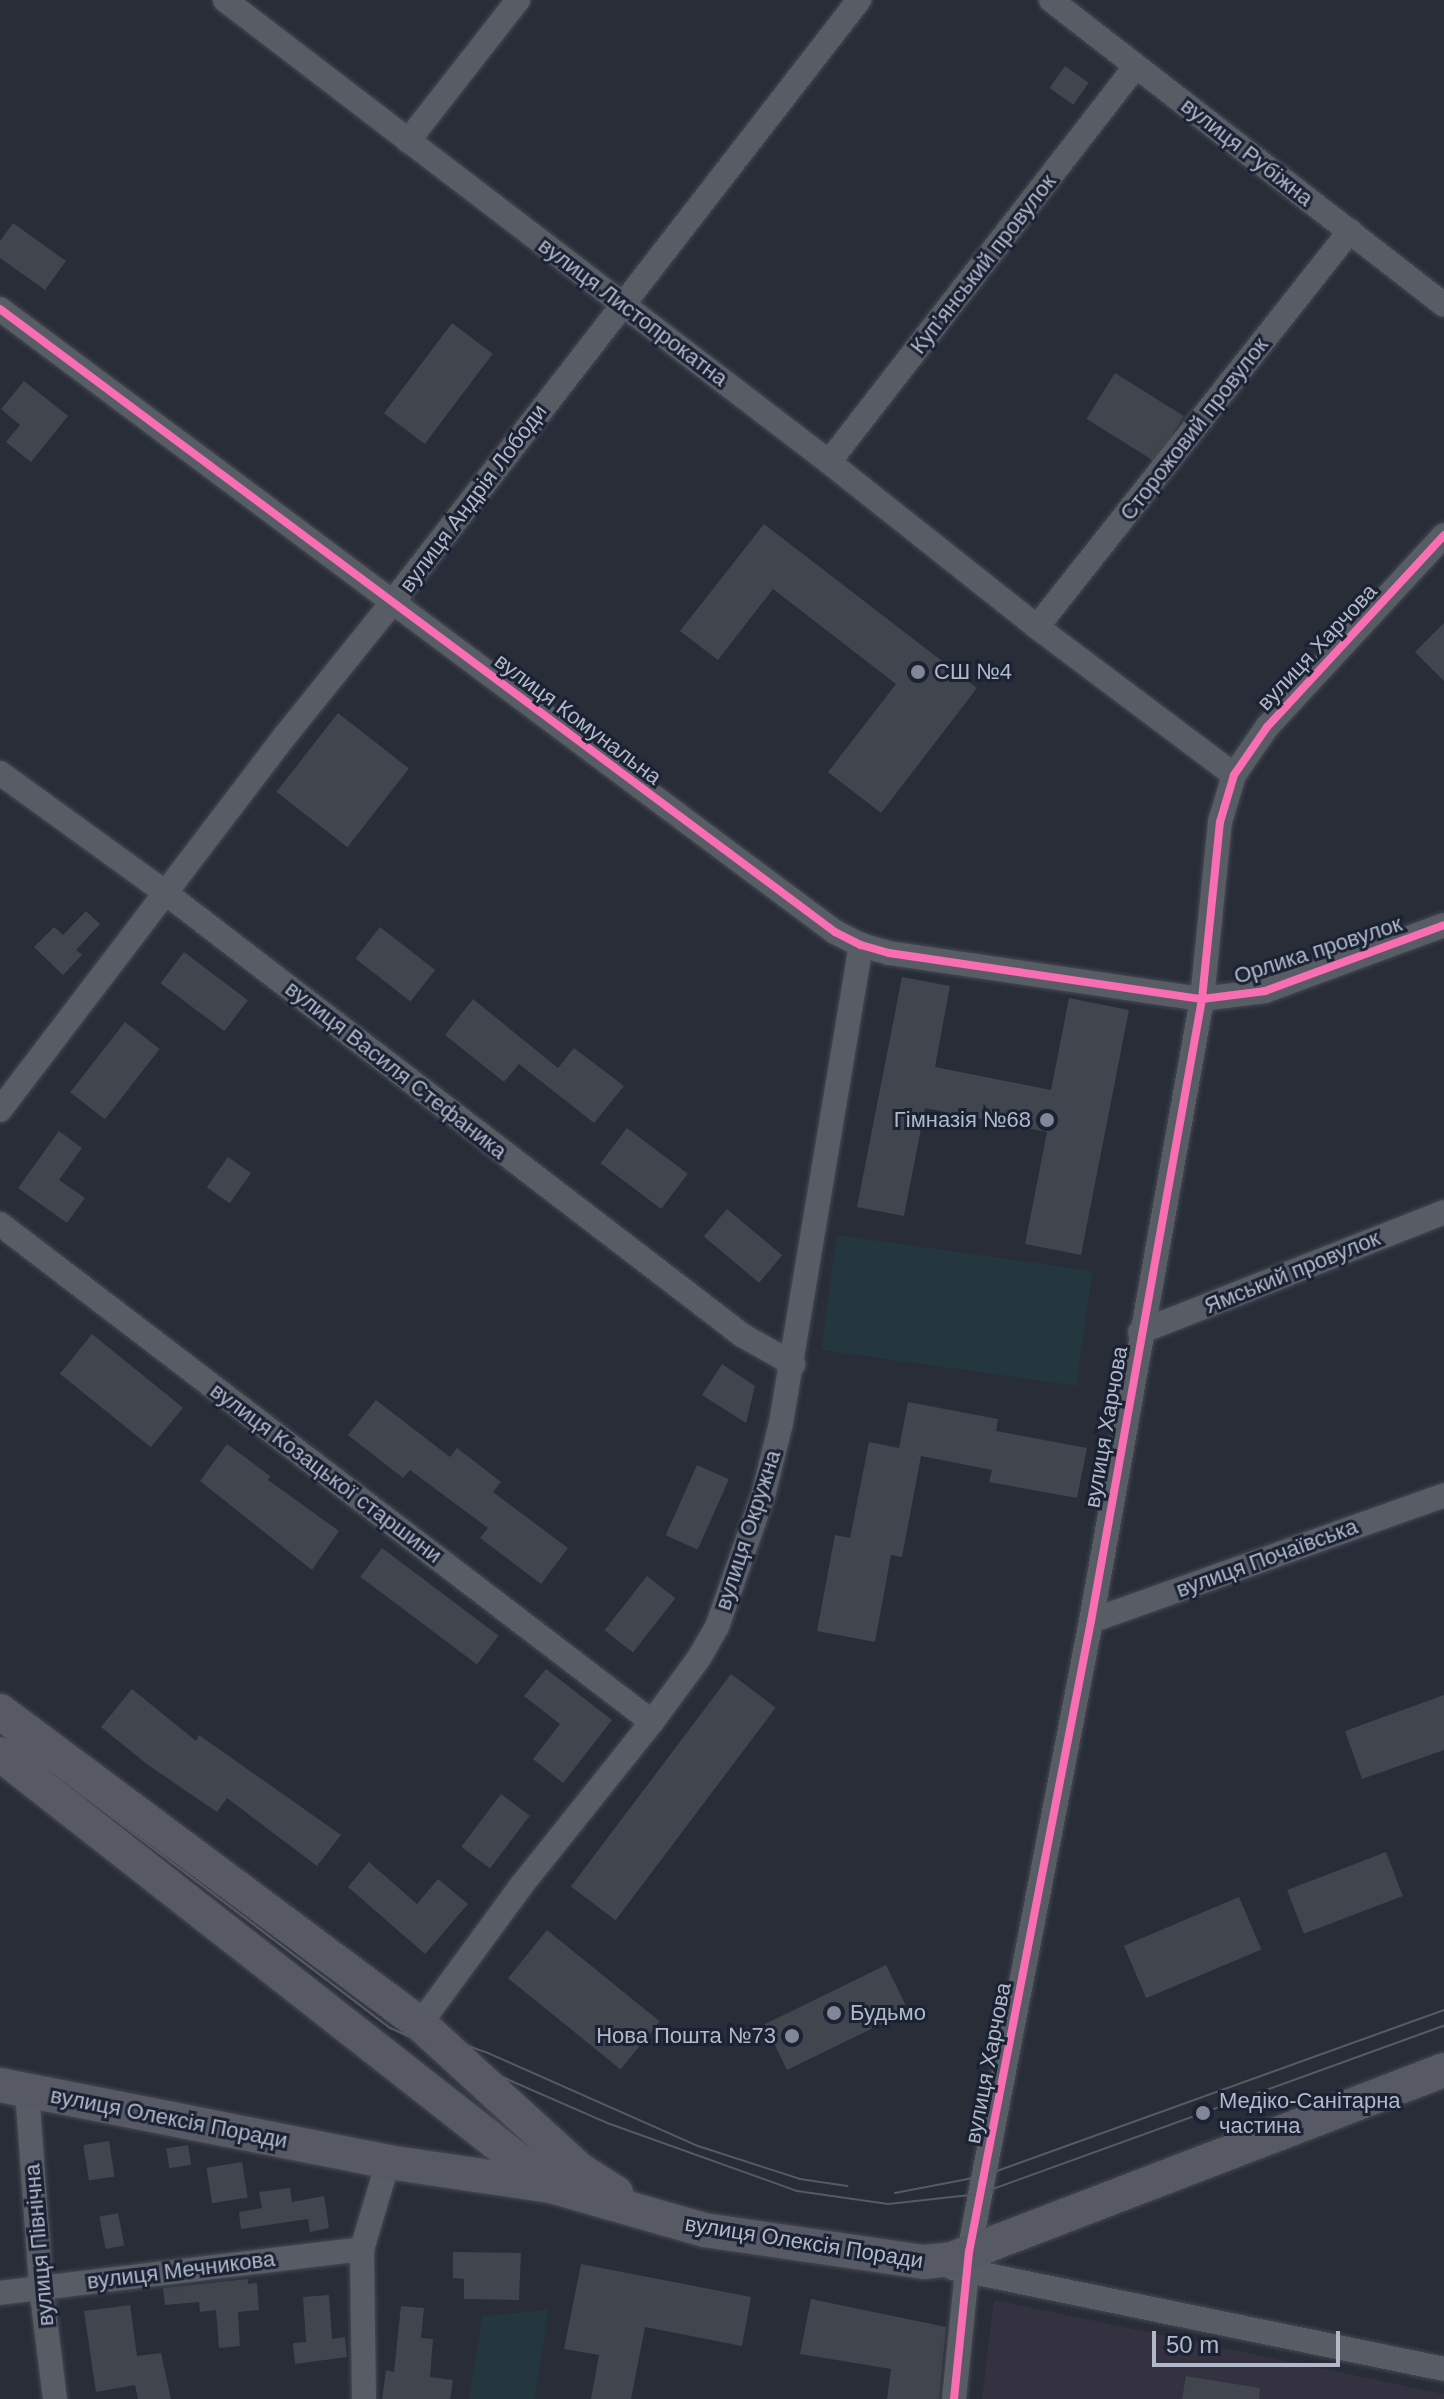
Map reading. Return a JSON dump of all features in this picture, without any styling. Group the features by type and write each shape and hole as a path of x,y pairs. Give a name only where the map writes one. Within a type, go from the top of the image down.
{"main road":[{"path":"0,1711 420,2024 461,2058 580,2170 605,2187 704,2230"},
{"path":"0,1754 551,2186"},
{"name":"вулиця Олексія Поради","path":"14,2087 388,2162 551,2186 704,2230 958,2262 1444,2070"}],"street":[{"name":"вулиця Листопрокатна","path":"225,0 829,462 1037,627 1234,775"},
{"path":"408,141 518,0"},
{"name":"вулиця Андрія Лободи","path":"0,1110 285,736 392,603 859,0"},
{"name":"вулиця Рубіжна","path":"1051,0 1444,305"},
{"name":"Куп’янський провулок","path":"829,462 1136,66"},
{"name":"Сторожовий провулок","path":"1037,627 1350,231"},
{"name":"вулиця Комунальна","path":"0,309 835,932 861,945 889,953 1202,999"},
{"name":"вулиця Харчова","path":"954,2399 958,2262 1091,1621 1140,1332 1202,999 1220,822 1234,775 1267,727 1444,535"},
{"name":"вулиця Василя Стефаника","path":"0,773 167,894 742,1335 793,1364"},
{"name":"Орлика провулок","path":"1202,999 1265,991 1444,925"},
{"name":"вулиця Окружна","path":"420,2024 521,1886 652,1722 699,1658 717,1627 763,1496 793,1364 861,945"},
{"name":"Ямський провулок","path":"1140,1332 1444,1212"},
{"name":"вулиця Козацької старшини","path":"0,1224 652,1722"},
{"name":"вулиця Почаївська","path":"1091,1621 1444,1495"},
{"name":"вулиця Північна","path":"14,2087 55,2399"},
{"path":"364,2399 362,2249 388,2162"},
{"name":"вулиця Мечникова","path":"0,2293 362,2249"},
{"path":"958,2262 1444,2369"}],"shaded area":[{"path":"837,1235 1092,1271 1076,1386 821,1350"},
{"path":"994,2300 1444,2394 1444,2399 982,2399"},
{"path":"548,2310 535,2399 469,2399 482,2316"}],"building":[{"path":"1065,66 1089,83 1073,105 1050,88"},
{"path":"13,223 66,261 45,290 0,258 0,241"},
{"path":"452,323 493,354 425,444 384,413"},
{"path":"1115,373 1184,416 1155,462 1086,419"},
{"path":"24,381 68,416 31,462 6,442 20,425 1,409"},
{"name":"СШ №4","path":"764,524 977,688 881,813 828,772 896,684 773,589 718,660 680,631"},
{"path":"1444,623 1444,681 1415,652"},
{"path":"338,713 409,768 347,847 276,792"},
{"path":"86,911 100,924 76,950 82,955 63,975 34,947 54,927 63,935"},
{"path":"380,927 435,970 411,1002 355,959"},
{"path":"184,952 248,1000 224,1031 161,983"},
{"name":"Гімназія №68","path":"902,977 950,986 935,1067 1051,1090 1069,998 1129,1010 1081,1255 1025,1244 1047,1132 925,1108 904,1216 857,1207"},
{"path":"473,999 558,1068 574,1048 624,1086 594,1123 519,1064 504,1082 445,1035"},
{"path":"125,1022 160,1049 105,1119 70,1092"},
{"path":"627,1128 688,1174 661,1209 601,1163"},
{"path":"59,1131 82,1148 59,1180 85,1198 67,1223 18,1188"},
{"path":"228,1157 251,1173 230,1203 207,1187"},
{"path":"727,1209 782,1255 759,1283 704,1237"},
{"path":"92,1334 183,1408 151,1447 60,1374"},
{"path":"722,1364 755,1386 746,1423 702,1395"},
{"path":"376,1400 450,1457 457,1448 501,1482 493,1492 568,1548 541,1584 480,1538 488,1528 410,1470 403,1478 348,1435"},
{"path":"908,1402 998,1419 996,1431 1087,1448 1077,1498 989,1482 992,1470 921,1456 902,1557 891,1555 875,1642 817,1631 835,1535 850,1538 869,1442 899,1448"},
{"path":"227,1444 270,1476 268,1480 339,1531 312,1570 200,1481"},
{"path":"697,1465 729,1479 698,1550 666,1535"},
{"path":"382,1548 499,1636 477,1665 360,1577"},
{"path":"647,1576 675,1598 633,1653 605,1630"},
{"path":"546,1669 612,1720 563,1783 533,1759 560,1724 524,1696"},
{"path":"731,1674 776,1708 616,1920 571,1886"},
{"path":"132,1689 196,1741 199,1735 341,1835 317,1866 227,1798 217,1812 148,1765 101,1727"},
{"path":"1444,1695 1444,1750 1362,1779 1345,1731"},
{"path":"501,1794 530,1816 490,1868 461,1847"},
{"path":"1386,1852 1403,1896 1304,1934 1287,1890"},
{"path":"369,1862 417,1904 438,1879 468,1904 425,1954 348,1887"},
{"path":"1239,1897 1261,1949 1146,1998 1124,1946"},
{"path":"547,1930 660,2021 621,2069 508,1978"},
{"name":"Будьмо","path":"886,1965 908,2011 787,2070 765,2024"},
{"path":"109,2141 115,2177 89,2181 83,2145"},
{"path":"188,2145 191,2165 169,2168 166,2148"},
{"path":"242,2162 248,2198 212,2203 206,2168"},
{"path":"290,2188 292,2202 324,2196 329,2228 310,2232 308,2219 241,2229 239,2212 262,2208 259,2192"},
{"path":"118,2213 124,2245 106,2249 99,2217"},
{"path":"453,2252 521,2253 519,2300 464,2299 464,2279 453,2278"},
{"path":"581,2264 751,2297 742,2346 645,2327 631,2399 591,2399 599,2355 564,2349"},
{"path":"248,2279 248,2284 257,2283 259,2310 238,2312 240,2346 219,2348 216,2310 200,2312 199,2302 165,2305 163,2288"},
{"path":"329,2295 332,2339 345,2337 347,2357 295,2364 293,2343 306,2342 303,2297"},
{"path":"811,2299 946,2327 939,2399 887,2399 891,2369 800,2354"},
{"path":"130,2305 137,2356 161,2353 171,2399 138,2399 135,2385 96,2392 84,2311"},
{"path":"401,2306 424,2308 421,2338 433,2339 430,2377 453,2380 450,2399 382,2399 386,2370 394,2372"},
{"path":"1186,2376 1260,2388 1259,2399 1182,2399"}],"tram line":[{"path":"0,1732 390,2028 610,2124 797,2191 888,2204 979,2194 1444,2026"},
{"path":"895,2193 983,2176 1444,2010"},
{"path":"413,2026 488,2053 698,2146 800,2179 847,2186"}],"cycle path":[{"path":"0,309 835,932 861,945 889,953 1202,999 1265,991 1444,925"},
{"path":"954,2399 969,2252 1091,1621 1202,999 1220,822 1234,775 1267,727 1444,535"}],"place":[{"name":"СШ №4","path":"918,672"},
{"name":"Гімназія №68","path":"1047,1120"},
{"name":"Будьмо","path":"834,2013"},
{"name":"Нова Пошта №73","path":"792,2036"},
{"name":"Медіко-Санітарна частина","path":"1203,2113"}]}
